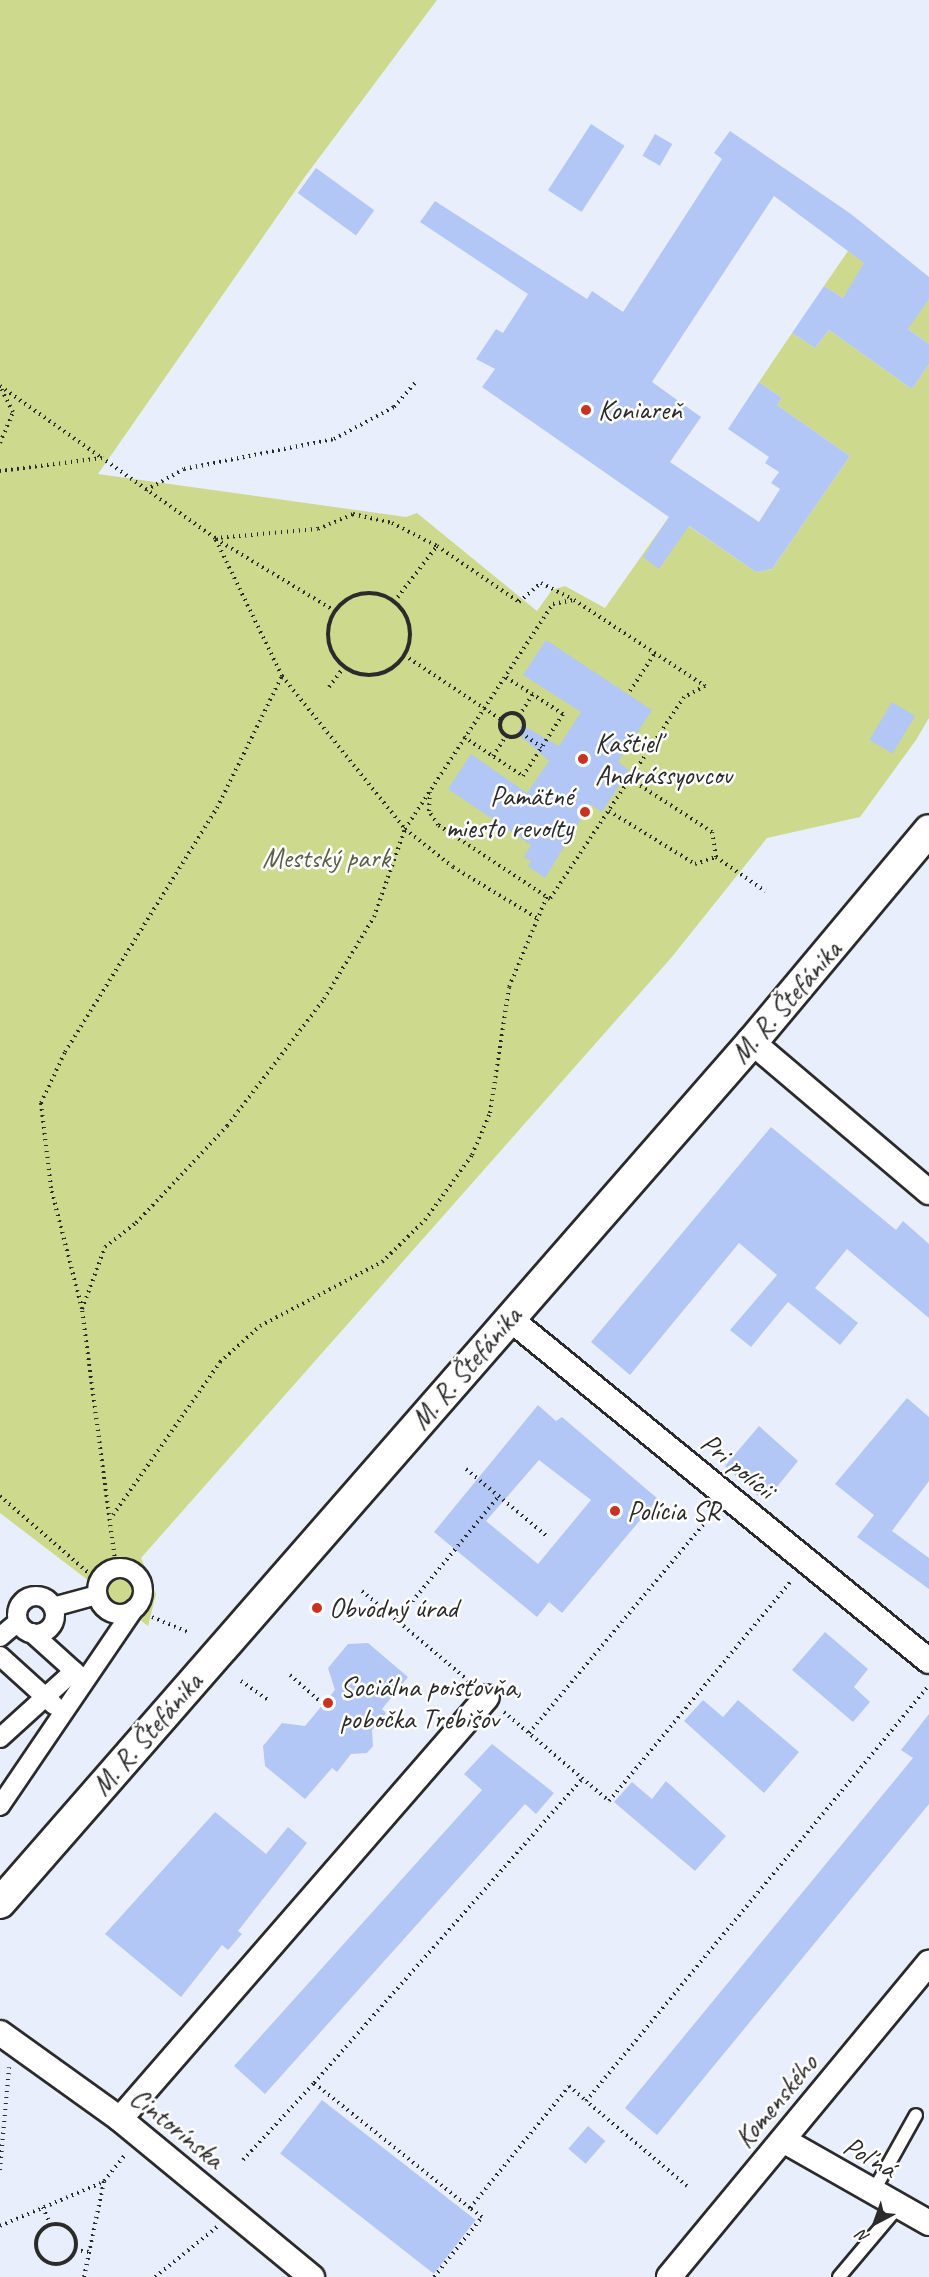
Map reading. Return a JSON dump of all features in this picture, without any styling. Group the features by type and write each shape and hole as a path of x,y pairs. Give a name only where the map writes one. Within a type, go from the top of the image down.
{"street":[{"name":"M. R. Štefánika","path":"0,1903 508,1318 752,1042 929,830"},
{"path":"752,1042 929,1192"},
{"name":"Pri polícii","path":"508,1318 929,1661"},
{"path":"2,1798 62,1712 79,1676 142,1597 141,1581 130,1570 116,1568 98,1588 52,1607"},
{"path":"98,1588 111,1612 134,1609"},
{"path":"1,1635 25,1628 52,1624 52,1607 44,1598 31,1596 21,1603 25,1628 79,1676"},
{"path":"0,1656 62,1712"},
{"path":"0,1738 46,1697 79,1676"},
{"path":"120,2119 487,1697"},
{"name":"Komenského","path":"669,2277 929,1963"},
{"name":"Cintorínska","path":"0,2032 120,2119 312,2277"},
{"name":"Poľná","path":"783,2140 929,2223"}],"lane":[{"path":"873,2192 916,2115"},
{"path":"839,2277 898,2207"}],"path":[{"path":"146,490 184,469 334,439 394,407 417,381"},
{"path":"0,386 13,412 0,443"},
{"path":"0,386 215,538 335,611"},
{"path":"0,471 102,458"},
{"path":"215,538 318,529 353,514 392,523 437,546 519,603 542,583 574,600 705,686 684,698 550,899 438,825 429,811 430,792"},
{"path":"215,538 282,676 405,829 453,867 537,918"},
{"path":"394,602 437,546"},
{"path":"357,594 394,602 409,625 404,655 385,672 371,675 344,667 330,645 335,611 357,594"},
{"path":"82,1309 105,1247 136,1223 227,1126 324,999 374,917 405,829 504,675 553,604 574,600"},
{"path":"630,691 655,653"},
{"path":"404,655 501,720 506,736"},
{"path":"329,687 344,667"},
{"path":"464,737 523,776 542,747 563,714 504,675"},
{"path":"116,1568 113,1515 82,1309 51,1188 41,1103 66,1052 217,808 282,676"},
{"path":"521,733 519,716 533,694"},
{"path":"501,720 507,714 519,716"},
{"path":"493,756 506,736 521,733 542,747"},
{"path":"630,779 712,832 716,857 765,891"},
{"path":"609,811 695,864 716,857"},
{"path":"113,1515 220,1362 260,1326 382,1262 424,1220 465,1164 490,1113 509,987 546,896"},
{"path":"466,1469 548,1537"},
{"path":"0,1496 98,1588"},
{"path":"397,1620 499,1496"},
{"path":"530,1733 727,1496"},
{"path":"595,1790 609,1801 782,1592"},
{"path":"134,1609 190,1633"},
{"path":"290,1675 323,1704"},
{"path":"241,1681 268,1700"},
{"path":"586,2101 929,1684"},
{"path":"243,2160 314,2083 583,1778"},
{"path":"0,2170 9,2066"},
{"path":"314,2083 482,2217 434,2277"},
{"path":"470,2208 569,2086 687,2186"},
{"path":"0,2226 104,2181 141,2136"},
{"path":"84,2277 104,2181"},
{"path":"44,2207 50,2224"},
{"path":"155,2277 198,2248 232,2212"},
{"path":"50,2224 73,2232 75,2250 64,2262 44,2260 36,2241 50,2224"},
{"path":"75,2250 89,2252"}],"green space":[{"name":"Mestský park","path":"0,0 437,0 304,178 98,474 406,517 417,513 537,611 552,590 565,586 605,608 671,514 756,572 772,569 850,456 777,405 782,398 759,382 792,333 815,348 829,330 912,389 929,364 929,718 916,740 860,817 767,838 671,958 141,1558 156,1594 148,1626 0,1513"},
{"path":"848,251 924,306 929,299 929,344 850,287 843,298 824,286"}],"building":[{"path":"591,124 625,146 582,212 548,190"},
{"path":"730,131 851,214 929,277 929,299 908,329 929,344 929,364 912,389 829,330 815,348 792,333 824,286 843,298 864,263 774,196 652,382 701,417 670,462 759,522 780,489 771,483 779,472 765,463 769,457 728,429 759,382 782,398 777,405 850,456 772,569 756,572 689,526 659,569 643,557 669,517 482,387 495,369 476,359 496,329 503,333 528,294 420,222 435,201 587,299 592,291 623,312 722,159 714,153"},
{"path":"655,134 672,144 660,166 642,156"},
{"path":"316,168 374,210 356,235 298,193"},
{"name":"Kaštieľ Andrássyovcov","path":"546,640 652,710 618,762 629,770 602,812 590,804 545,878 528,866 531,861 524,857 531,845 448,789 471,754 527,793 549,761 517,733 522,725 559,746 581,712 523,675"},
{"path":"892,702 915,716 892,754 869,740"},
{"path":"771,1127 896,1230 903,1221 929,1244 929,1318 847,1249 815,1288 858,1323 840,1345 788,1302 751,1347 730,1330 777,1275 739,1243 630,1375 591,1342"},
{"path":"907,1398 929,1417 929,1481 892,1531 929,1558 929,1589 857,1537 874,1515 835,1484"},
{"name":"Polícia SR","path":"538,1405 556,1421 562,1417 658,1499 562,1613 549,1602 537,1617 434,1532","holes":["539,1460 591,1500 538,1564 486,1521"]},
{"path":"759,1426 798,1461 772,1493 766,1489 759,1497 725,1466"},
{"path":"825,1632 868,1669 854,1687 870,1702 853,1722 792,1670"},
{"path":"368,1643 408,1677 382,1709 386,1713 372,1730 373,1746 367,1753 351,1754 337,1772 332,1768 305,1799 265,1766 263,1746 282,1723 305,1726 335,1690 328,1668 348,1644"},
{"path":"703,1700 723,1717 738,1700 799,1752 764,1793 684,1721"},
{"path":"929,1714 929,1804 657,2135 625,2108 913,1758 901,1750"},
{"path":"492,1744 554,1793 536,1814 525,1804 265,2094 234,2066 482,1790 464,1774"},
{"path":"666,1781 726,1836 695,1871 614,1802 632,1782 652,1799"},
{"path":"215,1812 266,1854 288,1827 307,1843 238,1931 242,1934 228,1950 222,1945 181,1997 105,1934"},
{"path":"322,2100 476,2220 434,2274 280,2154"},
{"path":"588,2126 605,2141 586,2164 568,2149"}],"place":[{"name":"Koniareň","path":"586,410"},
{"name":"Kaštieľ Andrássyovcov","path":"583,759"},
{"name":"Pamätné miesto revolty","path":"585,812"},
{"name":"Polícia SR","path":"615,1511"},
{"name":"Obvodný úrad","path":"317,1608"},
{"name":"Sociálna poisťovňa, pobočka Trebišov","path":"328,1703"}]}
